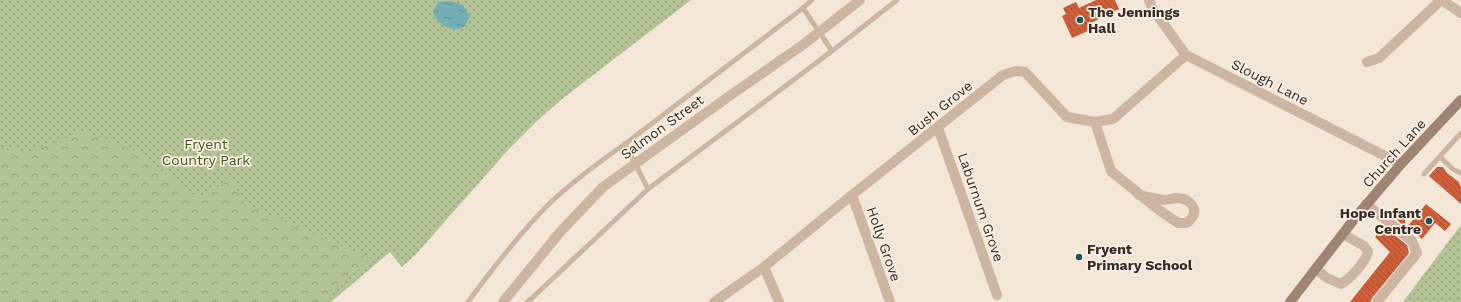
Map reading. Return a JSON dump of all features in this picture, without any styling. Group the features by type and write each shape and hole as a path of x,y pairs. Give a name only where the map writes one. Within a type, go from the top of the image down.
{"main road":[{"name":"Church Lane","path":"1290,302 1366,204 1401,164 1459,106"}],"street":[{"name":"Salmon Street","path":"506,301 561,231 603,186 804,44 860,0"},
{"name":"Slough Lane","path":"1149,0 1152,8 1186,55 1401,164"},
{"path":"1366,62 1379,58 1442,0 1461,13"},
{"name":"Bush Grove","path":"717,301 764,267 1003,75 1016,71 1025,72 1067,117 1095,122 1113,119 1186,55"},
{"path":"1095,122 1111,171 1140,195 1178,223 1187,223 1193,217 1193,205 1188,200 1177,198 1167,200 1140,195"},
{"name":"Laburnum Grove","path":"938,128 997,295"},
{"name":"Holly Grove","path":"852,195 890,302"},
{"path":"1366,204 1412,241 1417,253 1377,302"},
{"path":"1316,269 1327,278 1341,284 1349,279 1358,268 1367,256 1368,251 1364,246 1343,234"},
{"path":"764,267 779,302"}],"lane":[{"path":"468,302 488,274 552,202 580,177 812,0"},
{"path":"527,302 648,190 897,0"},
{"path":"803,8 832,51"},
{"path":"1424,174 1461,133"},
{"path":"625,144 648,190"},
{"path":"1440,157 1454,170 1461,173"}],"green space":[{"name":"Fryent Country Park","path":"0,0 691,0 562,99 536,122 508,150 417,253 402,267 390,252 331,302 0,302"},
{"path":"82,132 136,151 198,197 232,179 244,204 371,258 322,302 0,302 0,147 30,152"},
{"path":"1461,225 1461,302 1403,302"}],"water":[{"path":"452,1 463,5 470,16 465,26 458,29 449,28 439,22 433,12 438,2"}],"building":[{"name":"The Jennings Hall","path":"1096,0 1115,0 1119,9 1087,25 1090,30 1072,38 1062,16 1066,14 1063,8 1076,2 1079,8"},
{"path":"1437,167 1443,167 1447,173 1459,182 1461,188 1461,204 1429,176"},
{"name":"Hope Infant Centre","path":"1426,204 1451,224 1445,231 1435,223 1422,239 1407,227"},
{"path":"1404,211 1406,228 1397,220"},
{"path":"1384,227 1407,245 1409,253 1370,302 1350,302 1390,252 1375,237"}],"place":[{"name":"The Jennings Hall","path":"1080,20"},
{"name":"Hope Infant Centre","path":"1429,221"},
{"name":"Fryent Primary School","path":"1079,257"}]}
